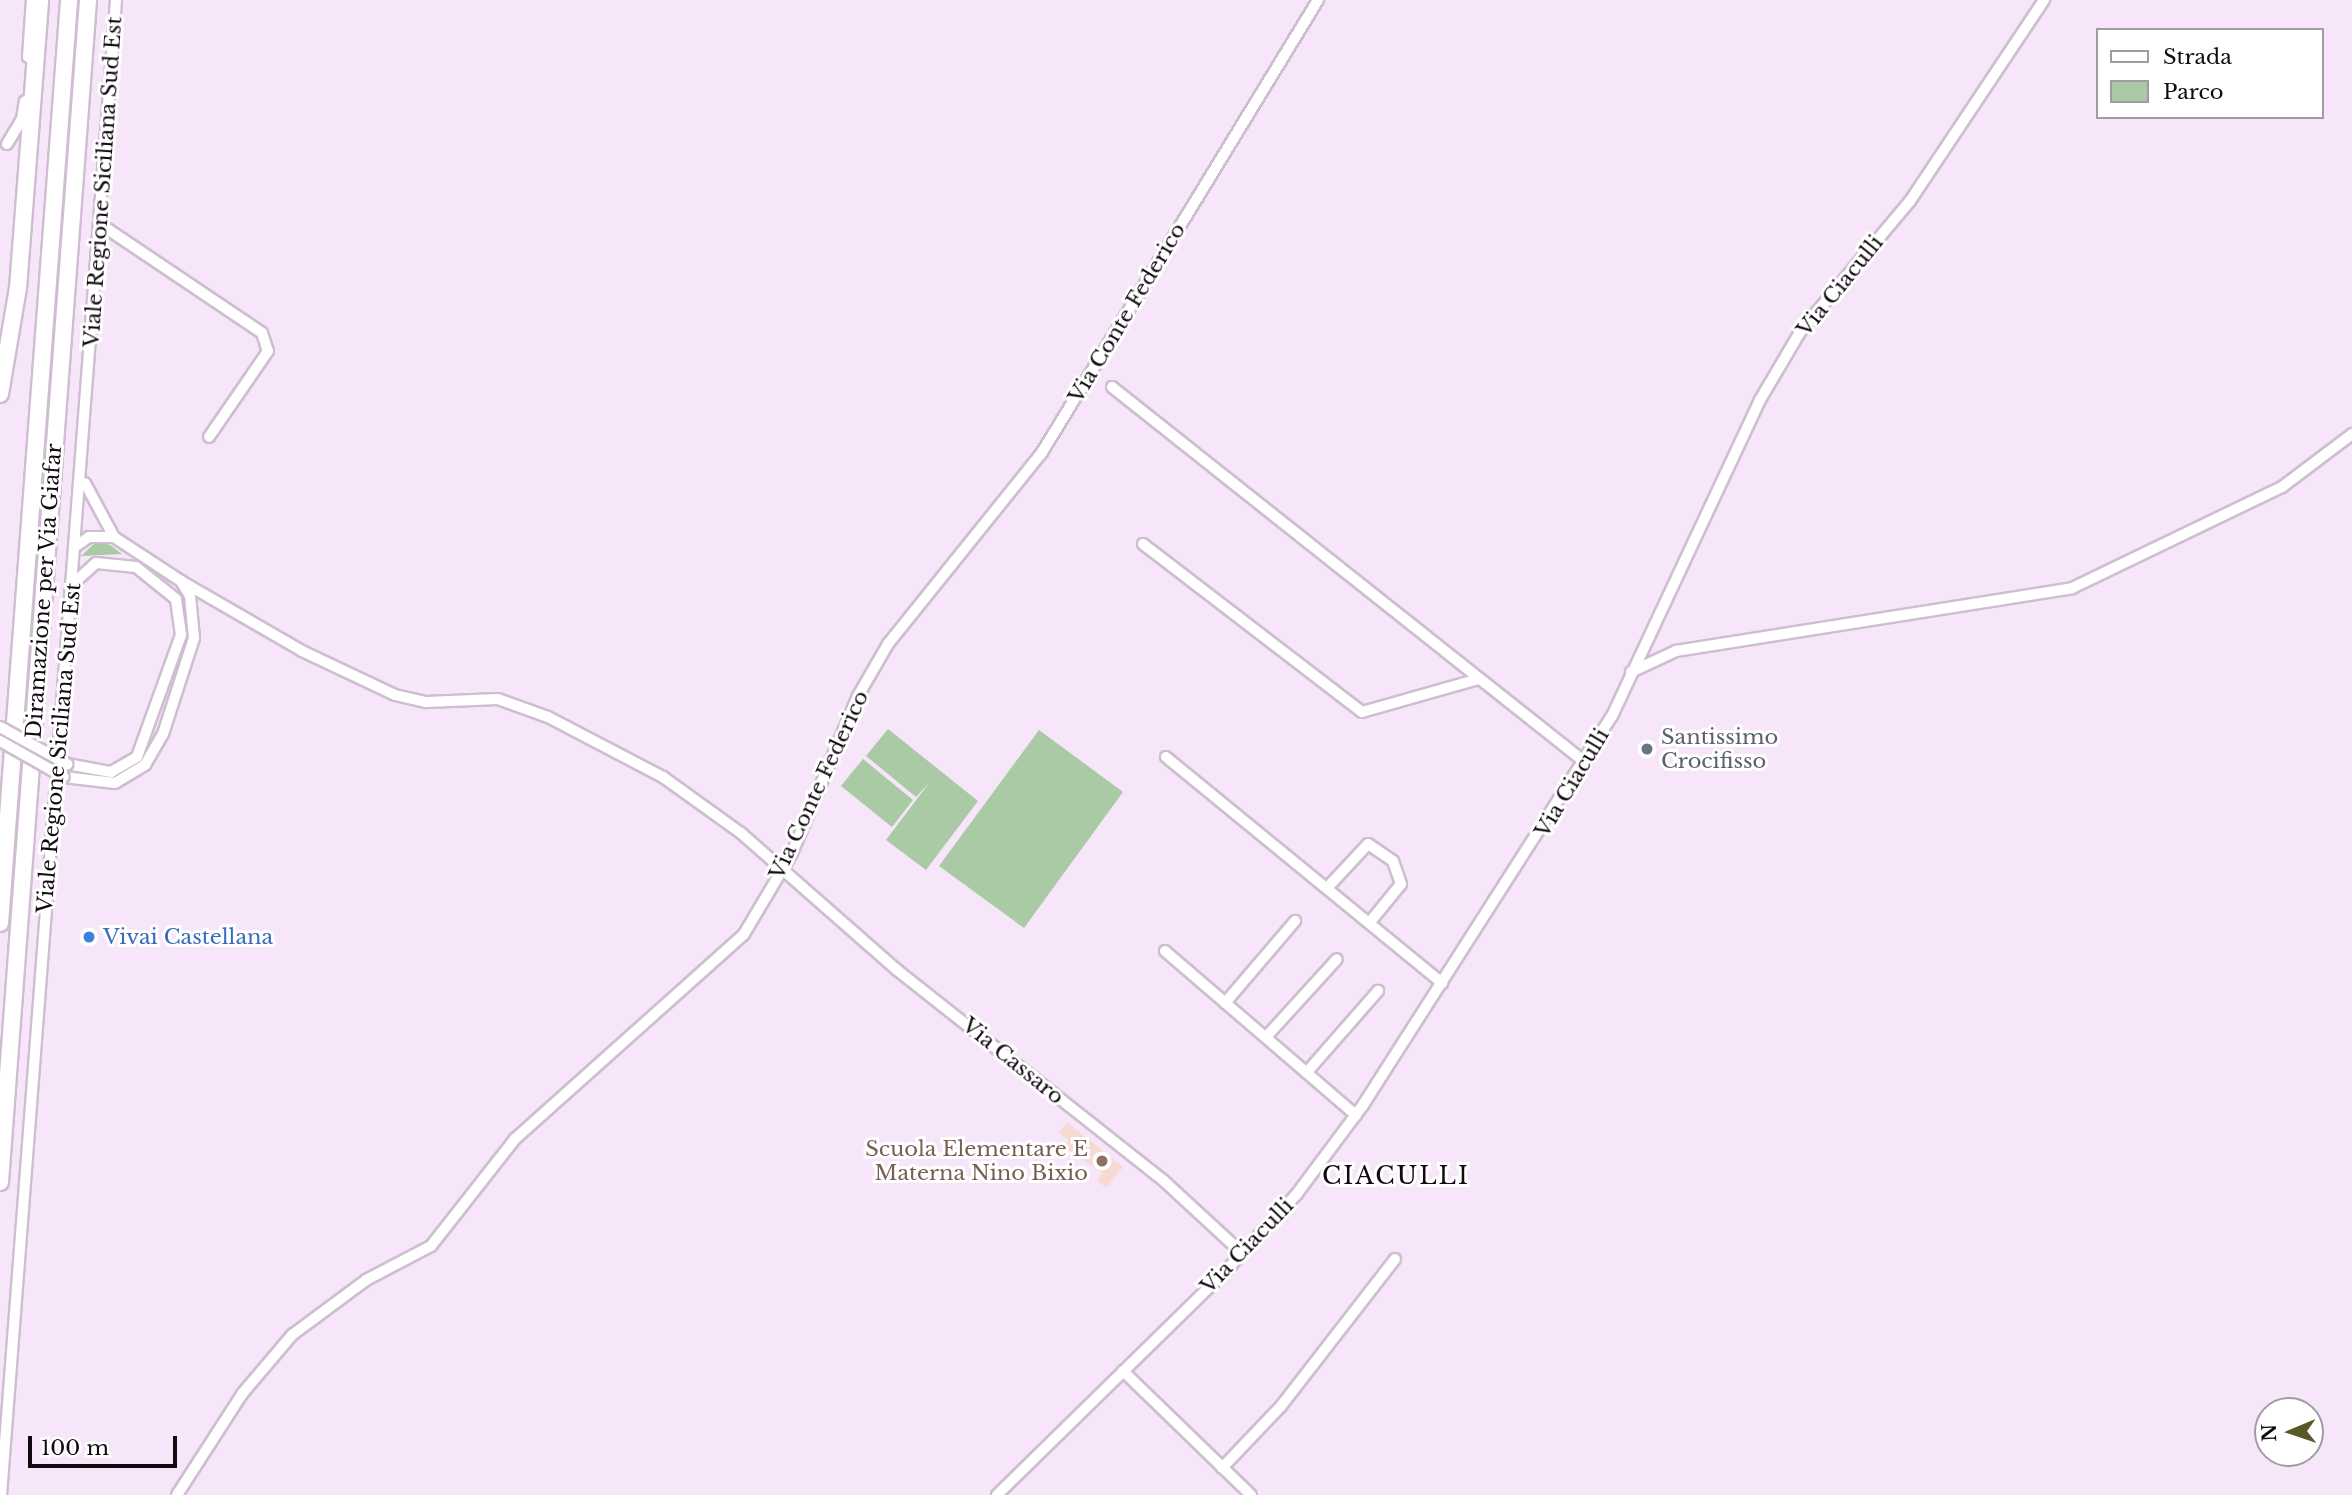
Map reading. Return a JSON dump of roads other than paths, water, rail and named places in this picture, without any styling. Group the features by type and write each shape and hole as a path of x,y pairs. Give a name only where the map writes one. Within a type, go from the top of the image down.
{"highway":[{"path":"0,394 18,288 40,0"},
{"name":"Diramazione per Via Giafar","path":"0,923 69,0"},
{"name":"Diramazione per Via Giafar","path":"0,1181 88,0"}],"street":[{"path":"7,144 24,110 32,0"},
{"name":"Viale Regione Siciliana Sud Est","path":"1,1495 116,0"},
{"name":"Via Conte Federico","path":"177,1495 242,1394 292,1335 451,1228 515,1139 744,934 783,870 858,696 888,644 1041,454 1318,0"},
{"name":"Via Ciaculli","path":"997,1495 1242,1253 1356,1115 1586,763 1760,400 1800,332 1910,201 2044,0"},
{"path":"100,224 262,333 268,351 208,437"},
{"path":"1112,387 1586,763"},
{"path":"1631,672 1676,651 2072,588 2282,486 2352,434"},
{"path":"82,466 87,496 114,537"},
{"path":"76,546 89,537 114,537"},
{"name":"Via Cassaro","path":"114,537 302,651 395,695 426,702 498,699 548,717 663,777 783,870 897,970 1164,1181 1242,1253"},
{"path":"1143,544 1362,712 1479,679"},
{"path":"0,727 67,764 111,772 137,757 181,635 176,599 136,567 96,563 73,585"},
{"path":"0,741 64,777 115,783 145,765 156,750 194,638 192,605 181,580"},
{"path":"1166,757 1442,983"},
{"path":"1327,888 1368,844 1394,860 1401,884 1370,922"},
{"path":"1226,1003 1296,921"},
{"path":"1165,951 1356,1115"},
{"path":"1266,1037 1337,959"},
{"path":"1307,1072 1378,991"},
{"path":"1222,1468 1281,1406 1395,1259"},
{"path":"1122,1371 1251,1495"}],"place":[{"name":"Santissimo Crocifisso","path":"1647,749"},
{"name":"Vivai Castellana","path":"89,937"},
{"name":"Scuola Elementare E Materna Nino Bixio","path":"1102,1161"}],"district":[{"name":"CIACULLI","path":"1396,1176"}]}
